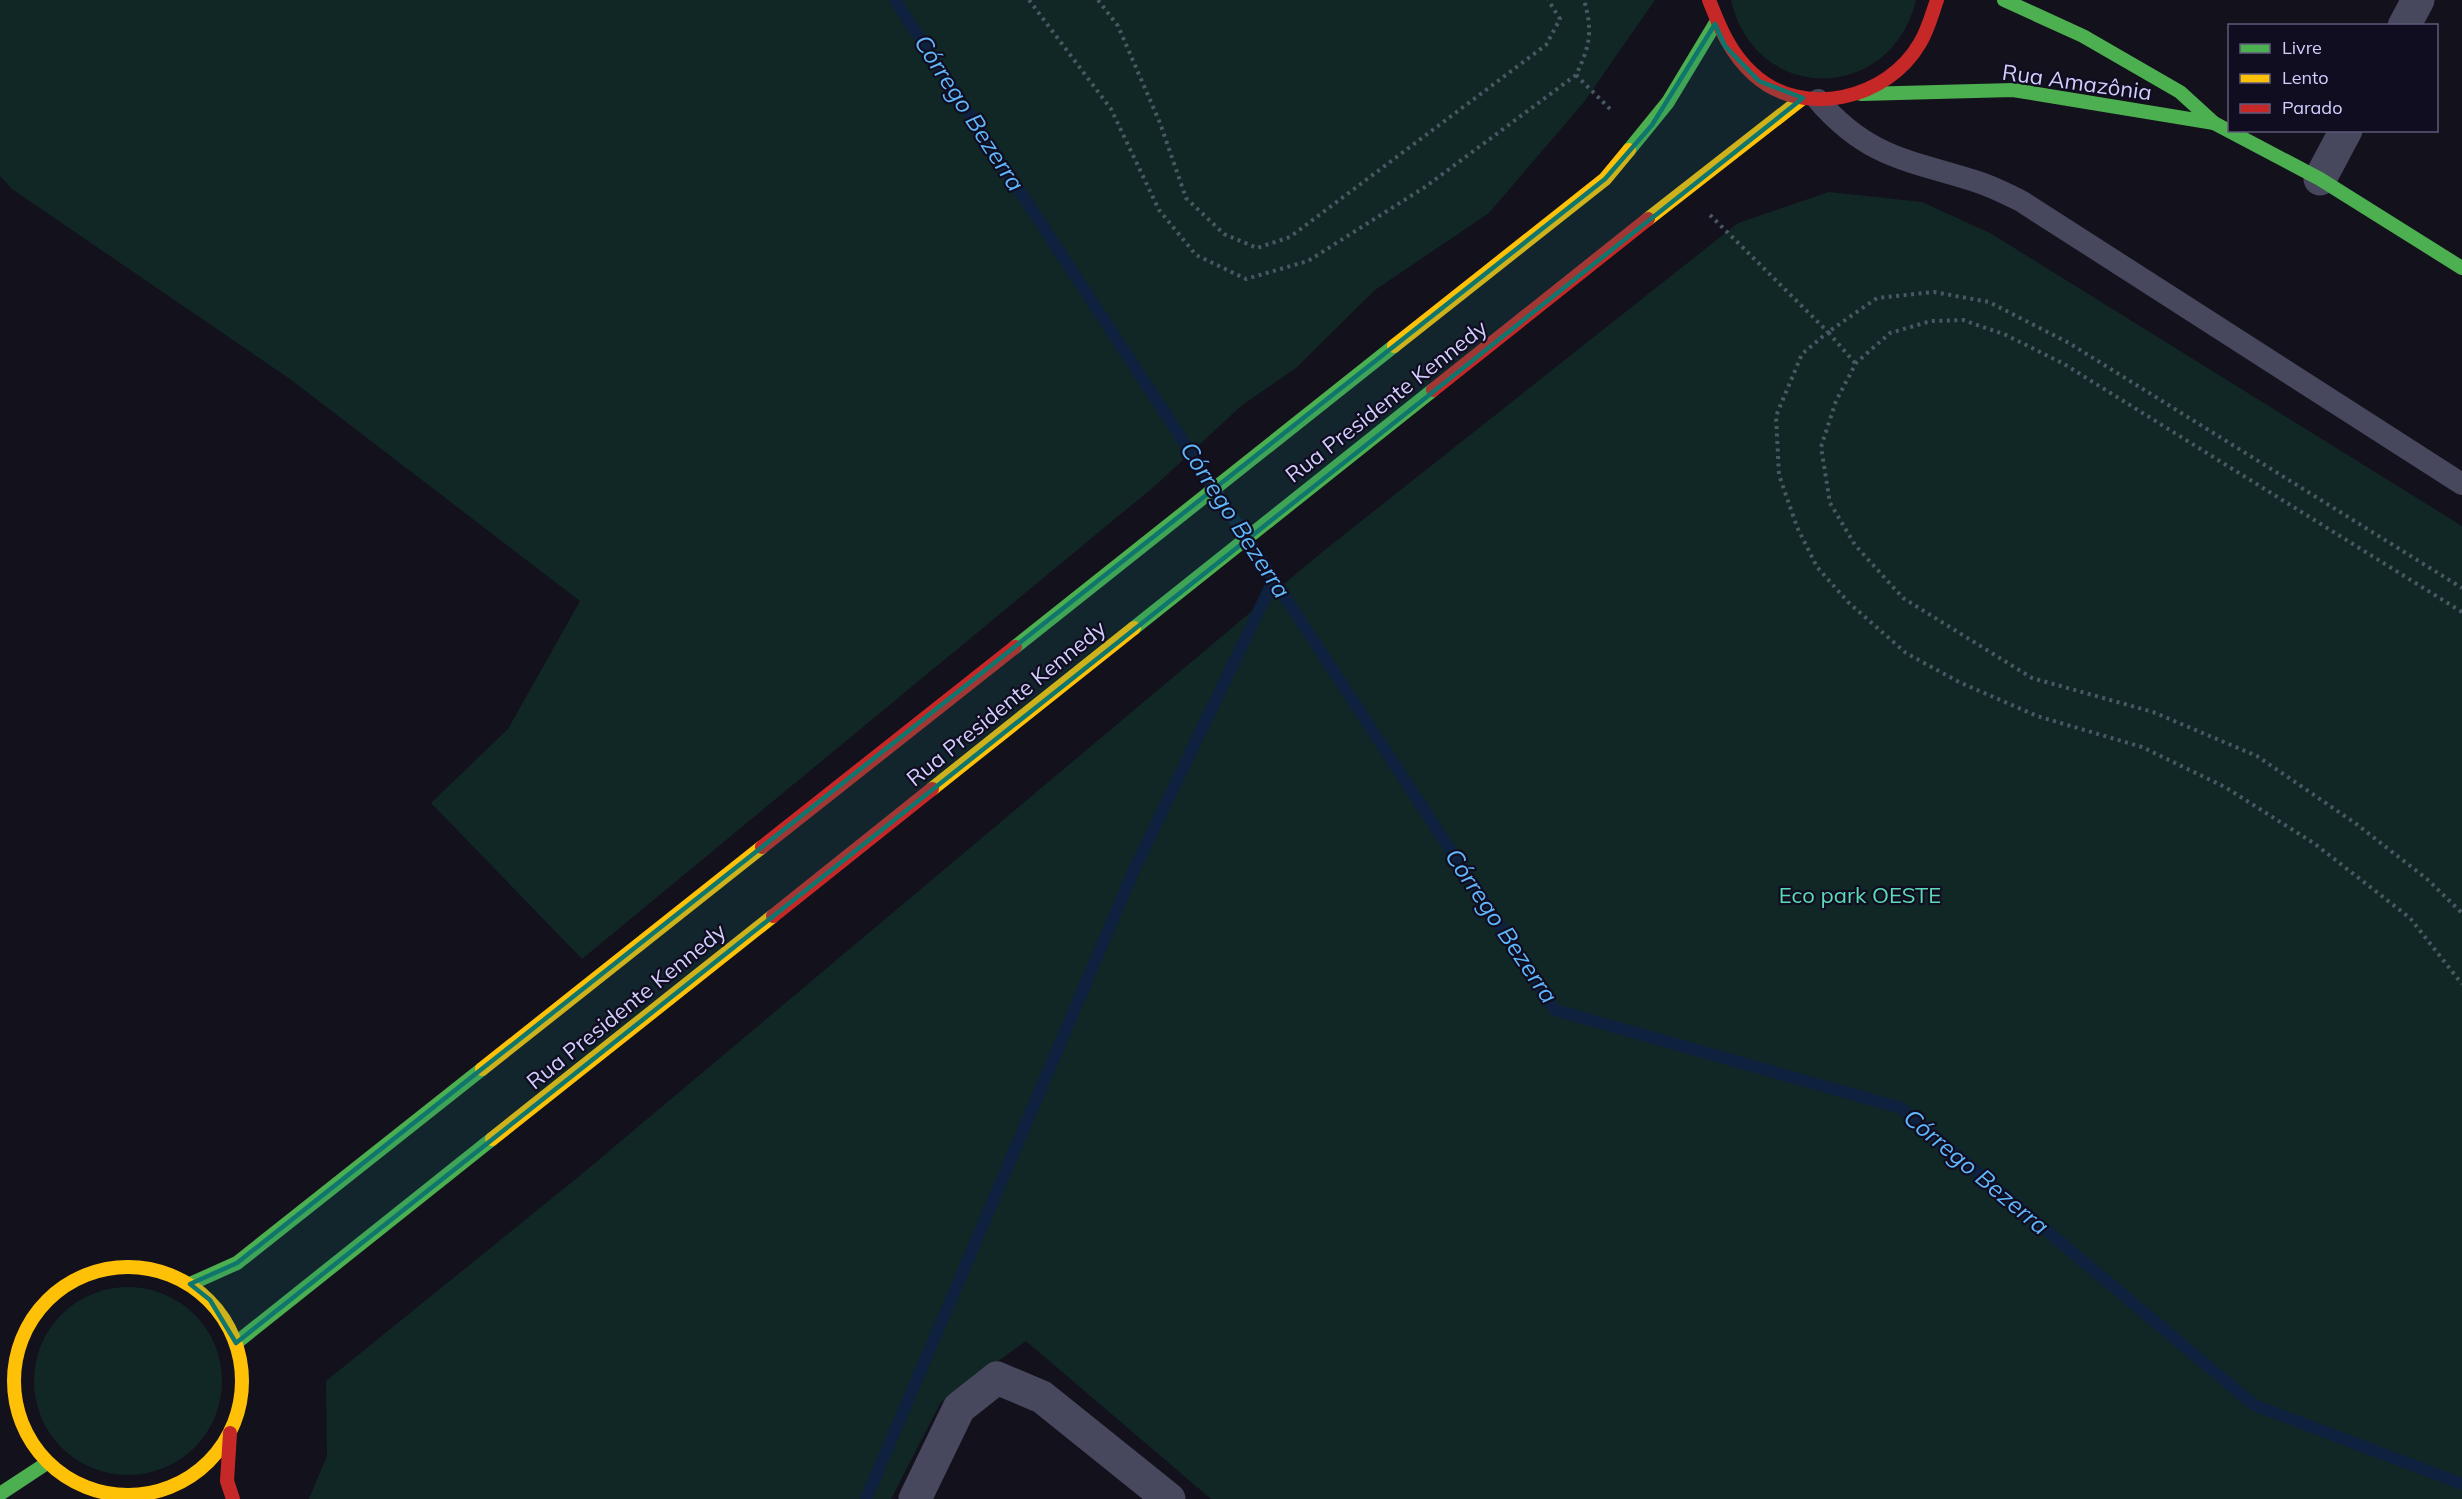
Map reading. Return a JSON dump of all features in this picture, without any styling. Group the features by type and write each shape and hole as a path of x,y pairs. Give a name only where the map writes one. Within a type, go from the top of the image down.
{"main road":[{"path":"1709,0 1715,24 1725,46 1740,65 1759,81 1780,92 1810,99 1861,94 1884,82 1904,66 1921,46 1932,23 1937,0"},
{"name":"Rua Amazônia","path":"2004,0 2083,36 2180,92 2214,123 2228,130"},
{"name":"Rua Presidente Kennedy","path":"190,1284 237,1263 1605,179 1668,102 1715,24"},
{"name":"Rua Amazônia","path":"1861,94 2013,90 2214,123"},
{"name":"Rua Presidente Kennedy","path":"236,1343 1767,124 1810,99"},
{"name":"Rua Amazônia","path":"2231,132 2320,179 2462,268"},
{"path":"80,1485 115,1496 141,1495 166,1490 189,1478 209,1462 225,1442 236,1419 242,1394 242,1368 236,1343 225,1320 210,1300 190,1284 166,1273 141,1267 116,1267 90,1273 67,1285 46,1301 31,1321 19,1344 14,1369 14,1395 20,1420 31,1443 47,1463 67,1479 103,1499"},
{"path":"0,1355 19,1344"},
{"path":"230,1431 227,1480 233,1499"},
{"path":"0,1494 47,1463"}],"street":[{"path":"2405,24 2418,0"},
{"path":"2320,179 2345,132"},
{"path":"915,1499 959,1408 997,1378 1042,1397 1169,1499"}],"lane":[{"path":"1810,99 1864,142 1904,162 1981,183 2021,201 2462,484"}],"path":[{"path":"1029,0 1111,109 1159,210 1196,255 1246,279 1308,261 1425,187 1576,75 1588,50 1590,28 1584,0"},
{"path":"1098,0 1118,26 1160,123 1186,198 1224,234 1257,248 1290,237 1546,45 1560,19 1548,0"},
{"path":"1576,75 1615,114"},
{"path":"1721,225 1856,363"},
{"path":"2462,588 2069,343 1989,302 1934,292 1877,298 1828,332 1802,354 1776,416 1779,474 1797,527 1818,567 1849,603 1906,653 1959,682 2037,716 2142,747 2225,787 2315,844 2410,918 2462,984"},
{"path":"2462,612 2064,364 2006,335 1963,320 1931,321 1890,333 1856,363 1836,401 1821,447 1830,503 1855,545 1903,598 2032,678 2153,712 2257,756 2364,830 2427,879 2462,913"}],"highlighted area":[{"path":"1715,24 1725,46 1759,81 1803,98 236,1343 210,1300 190,1284 237,1263 1605,179 1652,125"}],"green space":[{"path":"0,0 1655,0 1584,102 1489,213 1375,290 1296,368 1241,406 1156,485 582,959 431,803 508,729 580,601 290,379 12,189 0,176"},
{"path":"1731,0 1916,0 1902,34 1880,59 1853,73 1823,78 1793,74 1767,59 1745,34"},
{"name":"Eco park OESTE","path":"1829,192 1922,202 1990,233 2462,526 2462,1499 1211,1499 1026,1341 941,1402 891,1499 309,1499 327,1456 326,1381 577,1178 1321,553 1738,223"},
{"path":"128,1287 164,1294 180,1303 194,1315 206,1329 215,1345 222,1381 215,1417 206,1433 194,1447 180,1459 164,1468 128,1475 92,1468 76,1459 62,1447 50,1433 41,1417 34,1381 41,1345 50,1329 62,1315 76,1303 92,1294"}],"waterway":[{"name":"Córrego Bezerra","path":"895,0 1555,1010 1901,1108 2254,1405 2462,1484"},
{"path":"866,1499 1134,870 1274,579"}],"traffic: fast":[{"path":"2004,0 2083,36 2180,92 2214,123 2228,130"},
{"path":"1629,150 1668,102 1715,24"},
{"path":"1861,94 2013,90 2214,123"},
{"path":"2231,132 2320,179 2462,268"},
{"path":"1015,647 1394,346"},
{"path":"1134,628 1433,390"},
{"path":"190,1284 237,1263 482,1069"},
{"path":"236,1343 492,1139"},
{"path":"0,1494 47,1463"}],"traffic: slow":[{"path":"1648,219 1803,98"},
{"path":"1394,346 1605,179 1629,150"},
{"path":"932,789 1134,628"},
{"path":"482,1069 762,847"},
{"path":"492,1139 773,916"},
{"path":"117,1267 139,1267 172,1275 209,1300 234,1337 242,1370 242,1381 240,1403 234,1425 209,1462 172,1487 139,1495 117,1495 84,1487 74,1482 55,1469 40,1454 22,1425 14,1392 14,1370 22,1337 27,1327 40,1308 55,1293 84,1275 117,1267"}],"traffic: jam":[{"path":"1709,0 1732,49 1753,74 1773,88 1796,96 1819,99 1843,97 1866,90 1887,78 1906,62 1920,43 1937,0"},
{"path":"1433,390 1648,219"},
{"path":"762,847 1015,647"},
{"path":"773,916 932,789"},
{"path":"230,1433 227,1481 233,1499"}]}
